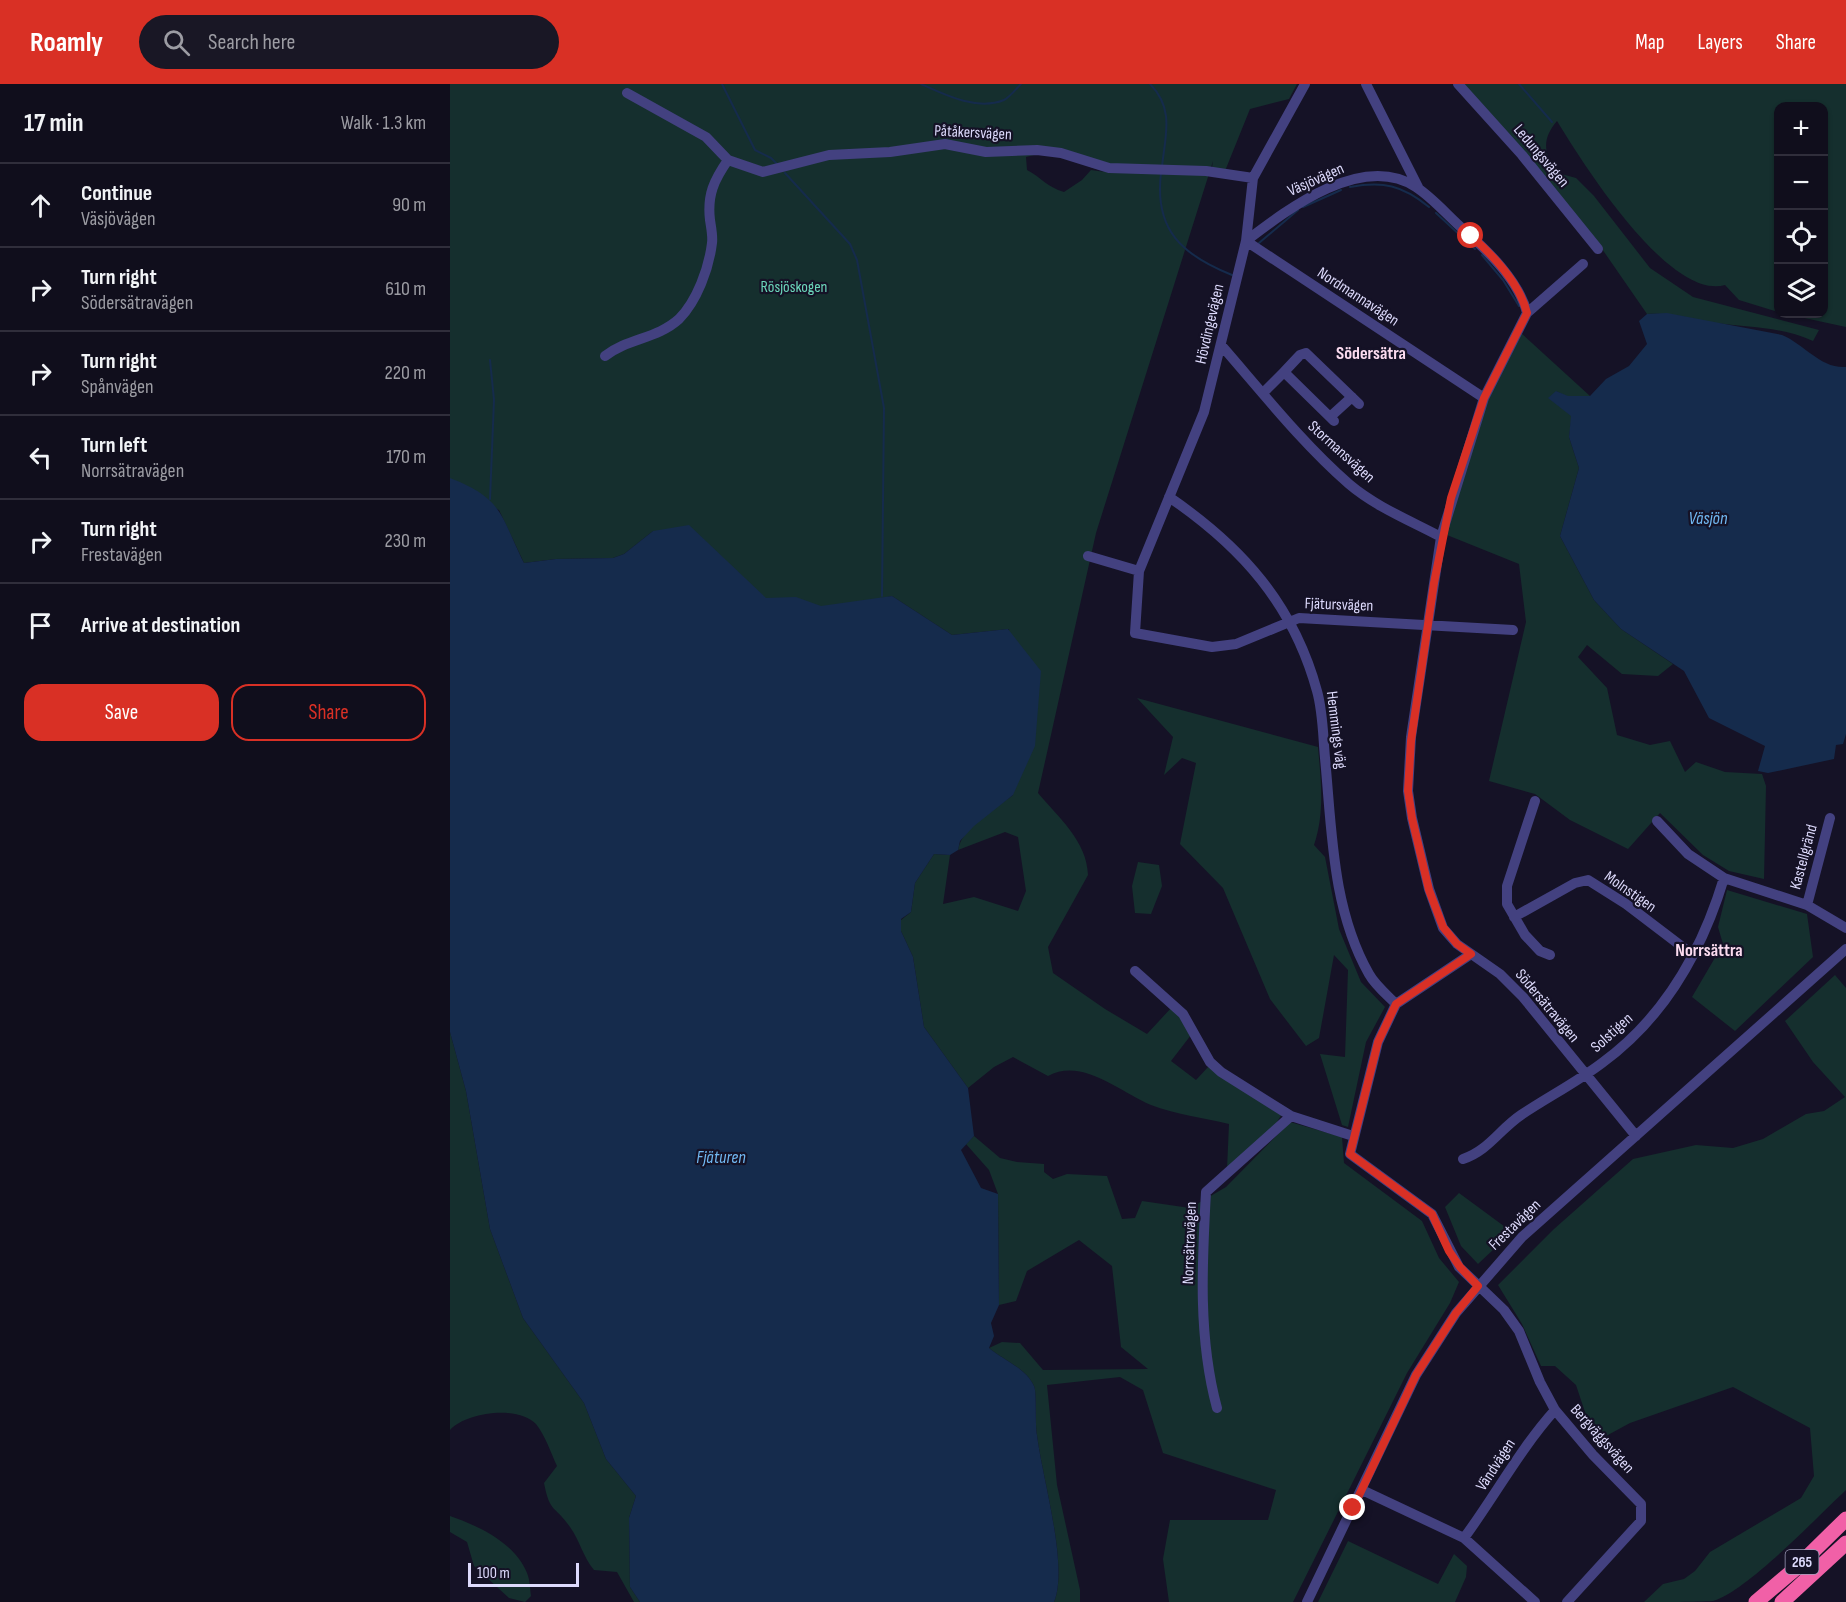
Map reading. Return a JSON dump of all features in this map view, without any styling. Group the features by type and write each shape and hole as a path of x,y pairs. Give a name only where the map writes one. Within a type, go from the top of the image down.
{"highway":[{"name":"265","path":"1756,1602 1795,1569 1846,1519"},
{"name":"265","path":"1782,1602 1846,1543"}],"street":[{"name":"Hövdingevägen","path":"1135,633 1139,571 1155,525 1204,412 1246,241 1253,178 1305,84"},
{"path":"1366,84 1418,187"},
{"name":"Ledungsvägen","path":"1458,84 1522,155 1599,249"},
{"name":"Påtåkersvägen","path":"627,93 706,137 728,160 745,168 770,172 829,155 890,152 945,144 986,152 1037,150 1061,153 1110,168 1206,171 1253,178"},
{"path":"605,356 620,345 650,337 667,329 681,316 695,296 705,272 713,241 708,203 715,179 728,160"},
{"name":"Väsjövägen","path":"1246,241 1290,208 1325,190 1355,179 1374,177 1396,179 1418,187 1483,246 1521,296 1527,313"},
{"name":"Nordmannavägen","path":"1246,241 1484,398"},
{"name":"Södersätravägen","path":"1583,264 1527,313 1484,398 1441,537 1410,753 1408,791 1412,818 1438,918 1457,944 1500,974 1523,997 1636,1136"},
{"name":"Stormansvägen","path":"1221,345 1304,440 1351,485 1393,512 1441,537"},
{"name":"Stormansvägen","path":"1263,393 1300,355 1306,353 1355,400 1332,419 1284,372"},
{"name":"Hemmings väg","path":"1169,497 1199,518 1243,556 1267,585 1290,621 1317,693 1336,877 1347,930 1370,976 1396,1004"},
{"path":"1088,556 1139,571"},
{"name":"Fjätursvägen","path":"1135,633 1212,647 1236,644 1299,618 1513,630"},
{"path":"1535,801 1507,886 1507,904 1525,935 1540,951 1550,955"},
{"name":"Kastellgränd","path":"1807,905 1830,818"},
{"path":"1658,821 1688,854 1724,878 1807,905 1846,928"},
{"name":"Solstigen","path":"1463,1159 1478,1154 1515,1120 1602,1063 1636,1034 1664,1003 1693,955 1710,924 1724,878"},
{"name":"Molnstigen","path":"1514,917 1575,883 1588,880 1626,904 1693,955"},
{"name":"Frestavägen","path":"1307,1602 1416,1375 1456,1313 1478,1286 1522,1237 1846,949"},
{"path":"1471,954 1396,1004 1378,1042 1350,1154 1432,1214 1454,1259 1478,1286"},
{"path":"1136,971 1183,1014 1210,1062 1221,1072 1291,1116 1353,1136"},
{"name":"Norrsätravägen","path":"1217,1408 1211,1388 1205,1325 1202,1266 1206,1192 1291,1116"},
{"name":"Bergväggsvägen","path":"1478,1286 1504,1310 1519,1331 1540,1382 1555,1410 1593,1455 1641,1504 1641,1521 1567,1602"},
{"name":"Vändvägen","path":"1464,1538 1498,1492 1538,1429 1555,1410"},
{"path":"1362,1490 1464,1538 1534,1602"}],"green space":[{"name":"Rösjöskogen","path":"450,84 1297,84 1289,99 1250,109 1225,171 1212,168 1213,161 1096,533 1038,793 1077,840 1083,851 1088,875 1048,947 1053,973 1105,1009 1147,1034 1172,1007 1185,1022 1191,1035 1171,1061 1196,1080 1209,1066 1282,1114 1275,1125 1227,1169 1229,1124 1151,1105 1087,1073 1061,1071 1048,1076 1013,1057 994,1067 968,1088 924,1027 913,957 901,931 901,920 911,912 915,883 934,854 950,855 943,904 974,897 1018,911 1026,891 1018,837 1005,832 958,850 972,826 1013,795 1009,629 952,635 892,596 790,619 653,531 624,554 613,558 556,559 524,563 499,510 450,484","holes":["1038,154 1058,156 1105,172 1091,170 1082,180 1064,192 1053,188 1027,170 1026,157"]},
{"path":"1464,84 1846,84 1846,327 1804,318 1828,318 1828,102 1774,102 1774,311 1739,300 1725,285 1703,284 1679,272 1654,251 1606,195 1557,121 1552,127 1546,145 1554,172 1576,178 1594,196 1650,268 1693,297 1819,330 1813,341 1777,330 1673,315 1647,314 1591,233"},
{"path":"1521,333 1590,396 1568,397 1556,391 1572,416 1569,437 1579,468 1560,536 1594,600 1621,629 1673,664 1658,676 1622,674 1587,645 1578,657 1607,688 1617,735 1650,745 1670,741 1685,772 1696,762 1725,772 1762,774 1766,786 1764,879 1729,871 1703,855 1660,813 1628,849 1570,820 1535,794 1489,781 1526,622 1519,564 1447,535 1465,463 1488,400"},
{"path":"1137,698 1318,747 1321,808 1314,845 1325,857 1339,929 1361,982 1385,1007 1366,1042 1348,1127 1342,1125 1320,1054 1345,1057 1348,970 1334,955 1319,1038 1306,1046 1270,999 1223,888 1180,844 1196,763 1182,758 1164,775 1173,737"},
{"path":"1138,862 1159,865 1162,886 1151,914 1135,913 1132,886"},
{"path":"1727,890 1807,914 1813,957 1735,1031 1692,997 1723,944 1718,927"},
{"path":"1835,975 1846,988 1846,1490 1762,1569 1727,1594 1713,1601 1644,1602 1663,1584 1684,1579 1695,1571 1710,1552 1801,1498 1814,1476 1810,1428 1733,1387 1630,1423 1595,1442 1576,1385 1555,1366 1541,1366 1522,1324 1498,1285 1554,1229 1633,1159 1696,1145 1733,1148 1763,1139 1806,1114 1824,1111 1845,1097 1813,1062 1785,1021"},
{"path":"450,1032 466,1091 490,1229 523,1318 584,1403 606,1459 636,1496 629,1518 630,1587 640,1602 634,1602 617,1572 594,1570 570,1527 548,1500 544,1483 557,1466 536,1424 517,1414 492,1413 468,1419 450,1430"},
{"path":"1290,1122 1342,1137 1344,1163 1422,1221 1439,1258 1459,1282 1450,1303 1407,1373 1293,1602 1169,1602 1163,1559 1170,1520 1268,1520 1276,1490 1163,1453 1143,1390 1120,1377 1047,1385 1057,1485 1080,1590 1080,1602 1054,1602 1058,1586 1057,1544 1037,1435 1035,1389 1026,1374 989,1348 1002,1342 1020,1343 1043,1370 1148,1369 1121,1347 1112,1266 1079,1240 1027,1271 1016,1301 999,1305 998,1194 989,1170 966,1144 974,1136 1000,1158 1044,1164 1044,1172 1053,1179 1067,1174 1107,1176 1122,1219 1135,1218 1142,1201 1190,1208 1226,1187"},
{"path":"1459,1193 1512,1232 1478,1264 1461,1246 1445,1207"},
{"path":"450,1516 495,1537 514,1553 529,1579 531,1596 525,1602 509,1598 474,1566 467,1542 450,1532"},
{"path":"1348,1541 1438,1584 1454,1554 1467,1566 1466,1577 1455,1602 1318,1602"}],"water":[{"name":"Väsjön","path":"1667,313 1782,335 1829,364 1846,367 1846,734 1843,744 1836,745 1834,759 1768,773 1758,771 1765,746 1709,718 1684,671 1621,629 1594,600 1560,536 1579,468 1569,437 1571,416 1548,398 1556,391 1568,396 1590,396 1606,379 1629,366 1647,344 1639,321 1647,314"},
{"name":"Fjäturen","path":"450,478 481,493 491,501 504,521 524,563 556,559 613,558 624,554 653,531 689,525 766,598 796,597 821,606 892,596 952,635 1008,629 1041,671 1035,746 1013,795 974,826 960,841 958,850 950,855 934,854 915,883 911,912 901,919 901,931 913,957 924,1027 968,1088 974,1136 961,1150 981,1188 998,1194 999,1305 991,1323 994,1336 989,1348 1026,1374 1035,1389 1037,1435 1057,1544 1058,1586 1054,1602 640,1602 630,1587 629,1518 636,1496 606,1459 584,1403 523,1318 490,1229 466,1091 450,1032"}],"waterway":[{"path":"722,84 755,150 771,158 777,164"},
{"path":"921,84 961,100 983,104 1004,100 1021,84"},
{"path":"1150,84 1158,93 1166,113 1162,167"},
{"path":"1519,84 1552,122"},
{"path":"785,173 850,244 857,260 884,408 882,596"},
{"path":"1161,173 1162,210 1175,238 1199,259 1232,275"},
{"path":"1350,187 1372,184 1401,189 1429,207"},
{"path":"1303,207 1341,190"},
{"path":"1259,243 1298,210"},
{"path":"1436,213 1475,249"},
{"path":"1482,255 1503,280 1519,306"},
{"path":"490,360 494,400 490,499"}],"district":[{"name":"Södersätra","path":"1371,353"},
{"name":"Norrsättra","path":"1709,950"}],"route":[{"path":"1353,1508 1416,1375 1456,1313 1478,1286 1449,1251 1439,1224 1432,1214 1350,1154 1378,1042 1396,1004 1471,954 1457,944 1438,918 1412,818 1408,774 1427,625 1441,537 1451,498 1484,398 1527,313 1521,296 1506,275 1483,246 1471,236"}]}
